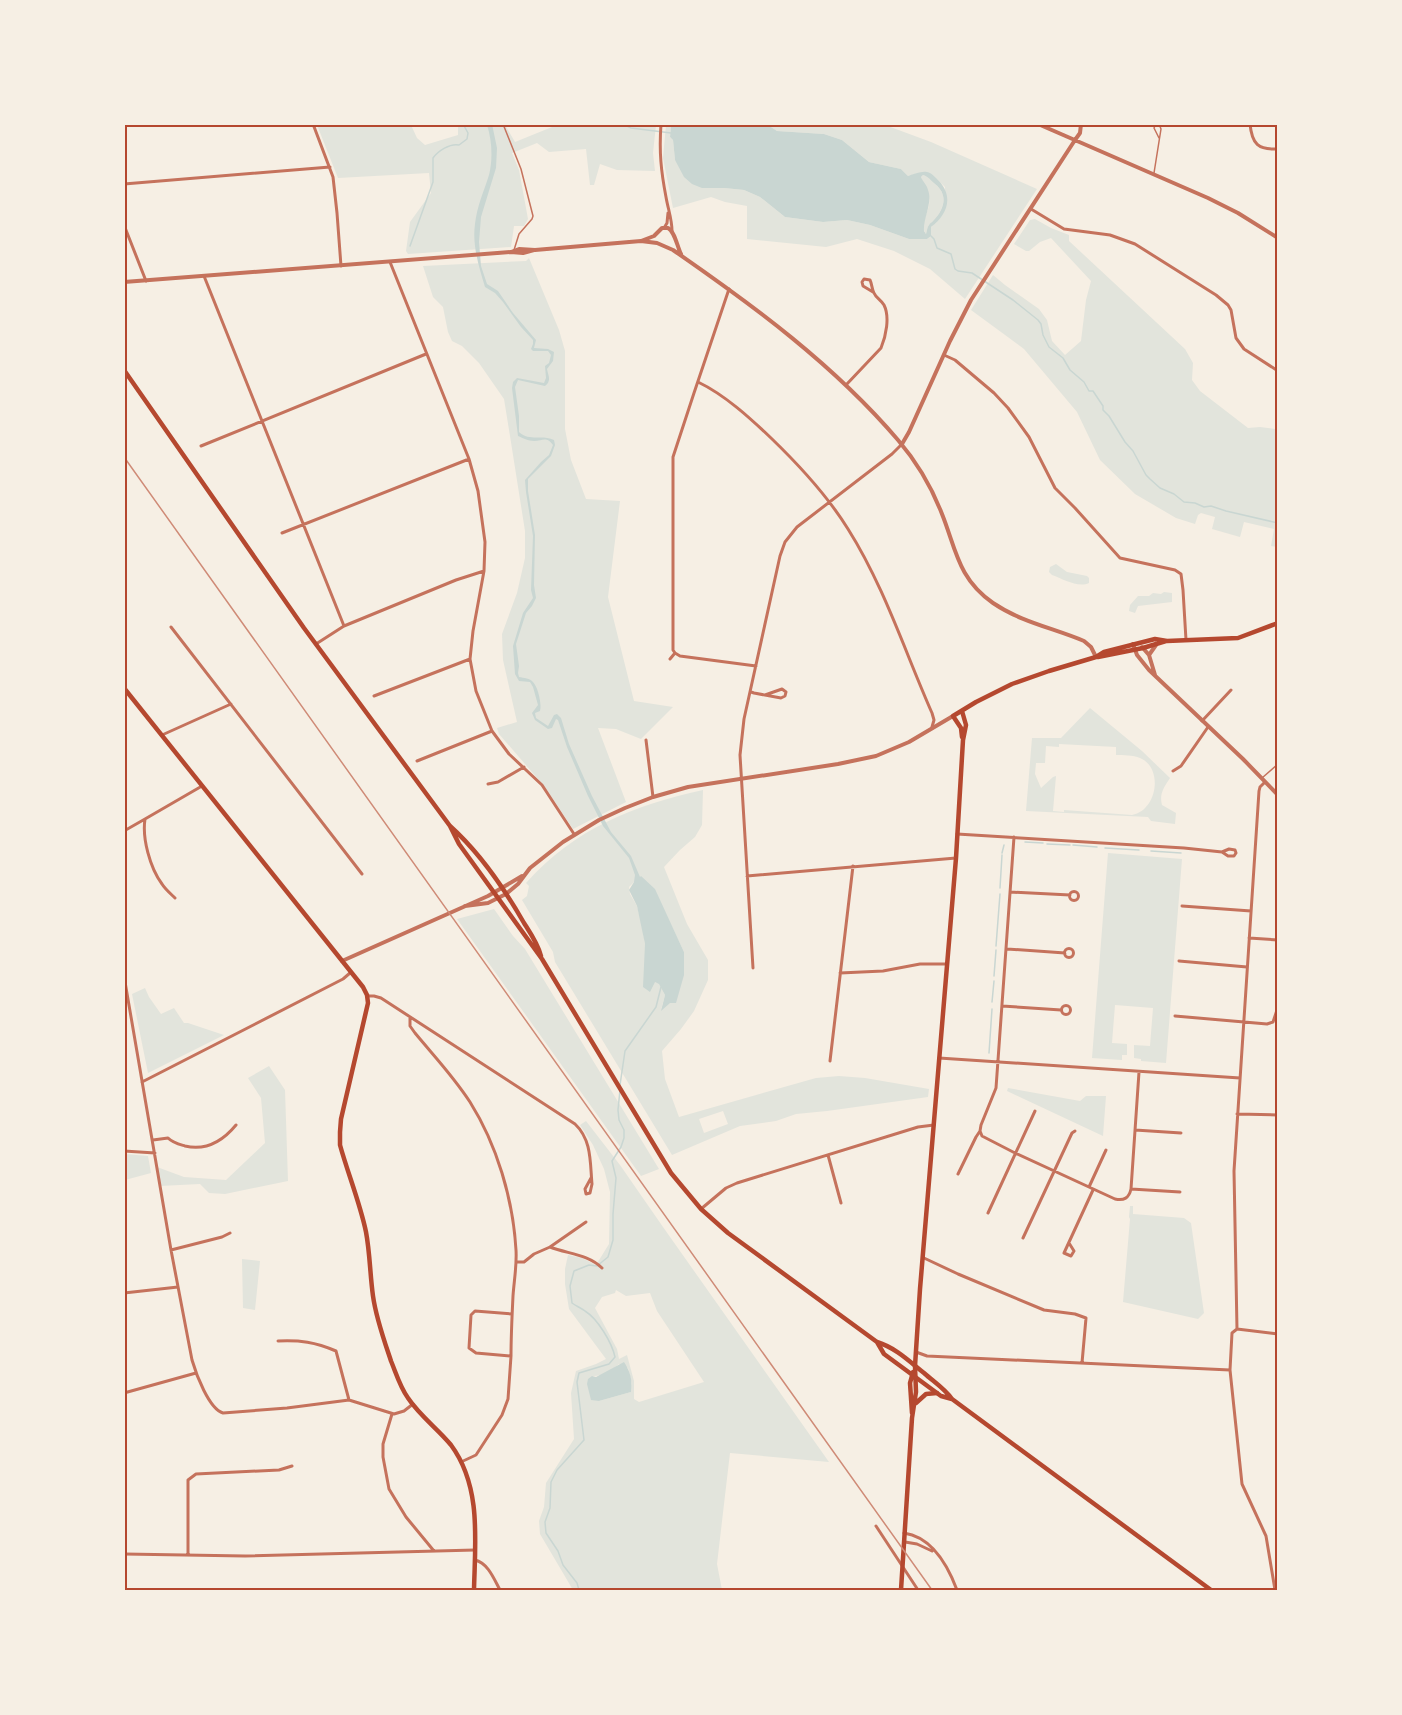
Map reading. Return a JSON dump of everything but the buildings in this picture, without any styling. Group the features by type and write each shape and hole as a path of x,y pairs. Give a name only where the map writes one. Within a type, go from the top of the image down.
{"main road":[{"path":"124,370 316,644 450,826 459,844 542,959 671,1173 701,1209 728,1233 877,1342 888,1346 946,1390 952,1398 1211,1590"},
{"path":"963,740 961,728 953,716 1012,684 1096,657 1105,657 1155,639 1167,641 1238,638 1278,623"},
{"path":"1134,646 1143,648 1167,641"},
{"path":"124,688 368,996 341,1119 340,1139 347,1171 366,1230 377,1316 398,1378 412,1404 447,1441 461,1462 470,1487 476,1528 474,1590"},
{"path":"915,1406 914,1376 966,725 962,711"},
{"path":"450,826 465,839 502,888 538,946 542,959"},
{"path":"877,1342 884,1354 941,1396 952,1398"},
{"path":"901,1590 912,1418 910,1388 914,1376"},
{"path":"912,1418 919,1399 924,1395 938,1393"}],"street":[{"path":"313,124 333,177 341,266"},
{"path":"1038,124 1232,210 1278,238"},
{"path":"753,968 740,745 780,556 785,542 797,527 902,444 964,313 1080,133 1081,124"},
{"path":"1250,124 1253,140 1259,146 1266,149 1278,149"},
{"path":"661,127 660,164 668,212 664,228"},
{"path":"124,184 330,168"},
{"path":"1031,209 1059,227 1110,236 1135,244 1160,258 1228,305 1238,342 1244,350 1278,371"},
{"path":"668,212 672,220 672,231 677,246 683,256"},
{"path":"124,225 146,281"},
{"path":"641,242 652,238 664,228 672,231"},
{"path":"657,234 660,244"},
{"path":"666,245 671,243 674,237"},
{"path":"124,282 513,251 523,253 534,250 641,242 666,245 792,337 883,422 902,444 932,491 943,514 959,563 979,591 990,601 1016,617 1084,641 1091,647 1096,657"},
{"path":"390,262 469,459 478,491 484,542 484,571 470,659 479,700 492,731 509,754 542,785 574,834"},
{"path":"204,276 344,626"},
{"path":"846,385 881,348 884,341 885,311 883,304 873,292 862,285 864,279 870,279 873,292"},
{"path":"675,653 673,650 673,461 729,289"},
{"path":"201,446 426,354"},
{"path":"944,355 965,368 1008,408 1029,437 1055,488 1120,558 1174,570 1181,574 1186,640"},
{"path":"697,382 728,401 765,433 792,459 830,502 869,566 932,713 934,723 932,729"},
{"path":"282,533 469,459"},
{"path":"316,644 344,626 456,580 484,571"},
{"path":"171,627 362,874"},
{"path":"1149,655 1156,645"},
{"path":"1134,646 1139,659 1149,670 1278,795"},
{"path":"1143,648 1149,655 1155,675"},
{"path":"670,659 675,653"},
{"path":"675,653 756,666"},
{"path":"374,696 470,659"},
{"path":"750,692 765,695 782,698 786,692 782,689 765,695"},
{"path":"1202,721 1231,690"},
{"path":"162,735 231,704"},
{"path":"341,962 502,888 523,876 574,834 624,808 688,787 861,760 898,747 953,716"},
{"path":"1173,771 1181,766 1208,727"},
{"path":"417,762 492,731"},
{"path":"646,740 653,797"},
{"path":"488,784 498,782 524,767"},
{"path":"1237,1329 1234,1182 1237,1114 1259,791 1263,780"},
{"path":"124,831 202,786"},
{"path":"145,819 143,830 150,858 162,884 175,898"},
{"path":"957,834 1222,852"},
{"path":"958,1174 980,1131 995,1092 1014,837"},
{"path":"747,876 956,858"},
{"path":"830,1061 853,866"},
{"path":"465,906 481,905 506,894 518,884 523,876"},
{"path":"1010,892 1070,895"},
{"path":"1182,906 1251,911"},
{"path":"1249,938 1278,940"},
{"path":"1006,949 1065,953"},
{"path":"1179,962 1247,967"},
{"path":"840,974 920,964 947,964"},
{"path":"142,1082 343,980 350,973"},
{"path":"124,976 192,1360 212,1405 217,1411 223,1413 349,1400 392,1414 404,1411 412,1404"},
{"path":"368,996 381,998 578,1127 587,1143 591,1178 592,1190 586,1194 585,1189 591,1178"},
{"path":"1002,1006 1061,1010"},
{"path":"1175,1016 1267,1024 1273,1022 1278,1007"},
{"path":"410,1017 410,1026 470,1101 485,1129 505,1186 513,1224 516,1262 508,1399 502,1415 476,1455 461,1462"},
{"path":"939,1058 1240,1078"},
{"path":"980,1131 986,1139 1121,1200 1129,1196 1131,1189 1139,1072"},
{"path":"988,1213 1035,1111"},
{"path":"1237,1114 1278,1115"},
{"path":"153,1140 168,1138 173,1143 198,1149 208,1147 230,1133 236,1125"},
{"path":"701,1209 726,1188 737,1183 918,1127 934,1125"},
{"path":"1135,1130 1181,1133"},
{"path":"1023,1239 1072,1133 1075,1131"},
{"path":"1069,1243 1106,1149"},
{"path":"124,1151 155,1153"},
{"path":"828,1155 841,1203"},
{"path":"1131,1189 1180,1192"},
{"path":"516,1262 524,1262 586,1222"},
{"path":"171,1250 222,1238 230,1233"},
{"path":"550,1247 583,1256 595,1261 603,1268"},
{"path":"924,1258 1044,1310 1075,1314 1086,1318 1082,1363"},
{"path":"124,1293 178,1287"},
{"path":"511,1356 476,1353 470,1348 471,1315 475,1311 512,1314"},
{"path":"1275,1590 1266,1536 1242,1484 1230,1370 1232,1332 1237,1329 1278,1334"},
{"path":"278,1341 301,1340 336,1351 349,1400"},
{"path":"916,1352 927,1356 1230,1370"},
{"path":"124,1393 196,1373"},
{"path":"392,1414 383,1444 389,1489 406,1517 434,1551"},
{"path":"188,1555 188,1480 196,1474 279,1470 291,1466"},
{"path":"876,1526 918,1590"},
{"path":"904,1533 921,1538 929,1544 948,1569 957,1590"},
{"path":"904,1543 917,1544 934,1551"},
{"path":"124,1554 245,1556 475,1550"},
{"path":"475,1560 485,1565 501,1590"}],"lane":[{"path":"503,124 521,169 533,216 519,234 513,251"},
{"path":"1153,174 1160,139 1161,129 1157,124 1154,128 1160,139"},
{"path":"1263,780 1278,764"}],"shaded area":[{"path":"492,124 497,148 496,168 481,217 479,242 481,266 487,284 498,291 536,340 534,348 554,352 553,361 547,369 549,380 545,386 518,380 515,387 519,432 527,437 550,438 554,440 555,445 551,456 528,479 535,535 536,598 526,613 516,644 518,673 519,677 527,678 535,684 540,700 540,711 535,713 536,718 548,726 554,715 557,714 561,718 569,744 592,796 611,832 631,856 640,877 655,889 684,952 684,975 676,1003 670,1003 661,1011 665,995 659,984 655,982 650,992 643,987 645,944 637,906 629,890 635,875 629,858 603,826 567,747 558,720 556,719 552,728 548,729 535,720 532,713 538,705 533,687 530,682 519,681 515,674 513,646 523,613 533,598 531,590 533,536 525,480 549,455 553,445 546,440 532,441 518,436 512,388 517,378 544,383 545,366 549,363 551,355 548,351 531,349 533,340 495,293 485,287 478,264 474,240 475,224 489,175 491,150 487,125"},
{"path":"674,124 768,125 777,131 824,134 842,140 869,162 901,169 908,176 922,172 930,173 944,187 947,206 941,217 931,227 931,236 927,239 909,239 870,225 847,220 823,222 785,217 760,197 744,190 702,188 692,184 684,177 675,160 673,140 670,137 671,126","holes":["923,175 939,188 943,198 940,212 928,226 926,234 924,226 929,195 921,177"]},
{"path":"317,125 411,125 417,138 425,145 458,135 458,125 505,125 515,142 557,125 656,125 653,153 655,171 617,170 600,164 594,185 590,185 586,149 549,152 537,143 512,153 519,170 528,219 524,226 514,226 511,247 408,254 406,251 410,222 431,193 429,173 338,178"},
{"path":"666,125 674,125 671,126 670,137 673,140 675,160 724,188 744,190 760,197 785,217 823,222 847,220 870,225 909,239 927,239 931,236 931,227 942,214 945,205 945,187 936,178 925,172 908,176 901,169 869,162 842,140 824,134 777,131 768,125 885,125 931,142 1037,189 965,299 930,269 894,251 857,239 826,247 747,239 747,206 711,197 673,208 663,158"},
{"path":"923,175 939,188 943,198 942,208 928,226 926,234 923,223 929,200 921,177"},
{"path":"1035,219 1069,235 1069,241 1185,349 1193,363 1192,380 1200,391 1248,428 1275,429 1275,432 1278,432 1277,547 1271,546 1274,529 1244,522 1240,537 1212,529 1215,517 1201,513 1195,524 1176,518 1135,494 1100,460 1077,412 1024,349 971,310 993,275 1039,309 1047,320 1052,341 1065,355 1081,341 1086,300 1091,281 1051,238 1040,242 1029,251 1014,244 1030,220"},
{"path":"529,258 559,330 565,351 565,429 571,460 586,499 620,501 608,597 634,701 673,707 641,739 616,729 598,728 626,802 573,829 545,787 499,734 497,728 517,722 503,660 502,634 517,593 525,558 525,531 510,436 504,399 479,363 462,346 452,341 443,307 433,297 423,266 526,261"},
{"path":"1056,564 1067,572 1087,576 1089,583 1075,584 1052,575 1049,572 1050,567"},
{"path":"1172,593 1172,602 1138,606 1135,613 1129,611 1130,605 1138,596"},
{"path":"1090,708 1142,751 1170,778 1161,801 1162,805 1176,813 1175,824 1151,821 1148,817 1026,811 1032,738 1061,738","holes":["1059,744 1116,747 1116,755 1140,758 1148,763 1155,779 1152,798 1147,806 1141,812 1132,815 1053,811 1056,776 1041,788 1035,774 1036,763 1045,763 1046,746 1059,747"]},
{"path":"703,790 702,825 695,837 664,867 687,924 708,960 708,980 694,1011 662,1051 665,1079 679,1117 816,1078 839,1076 929,1089 928,1097 796,1114 776,1121 740,1126 672,1155 555,962 553,952 522,900 527,896 529,886 526,883 545,864 585,834 629,812","holes":["634,882 654,889 684,952 661,1010 665,995 659,983 655,982 645,962 642,925 629,887","723,1111 728,1124 704,1133 699,1119"]},
{"path":"1108,853 1182,859 1166,1063 1141,1061 1141,1059 1134,1058 1134,1045 1150,1046 1153,1008 1115,1005 1112,1043 1127,1044 1127,1055 1122,1055 1122,1060 1092,1058"},
{"path":"494,909 525,949 659,1169 641,1176 457,919"},
{"path":"145,988 161,1014 174,1008 184,1023 224,1035 148,1073 132,994"},
{"path":"269,1066 285,1090 288,1181 225,1194 209,1193 200,1184 160,1186 157,1167 184,1177 226,1180 265,1143 261,1098 248,1078"},
{"path":"1008,1088 1080,1101 1086,1096 1106,1096 1103,1136 1007,1091"},
{"path":"586,1121 620,1165 829,1462 730,1453 717,1564 722,1590 573,1590 540,1534 539,1521 544,1507 546,1483 574,1439 571,1393 576,1371 606,1359 569,1309 565,1284 568,1255 582,1258 596,1265 609,1244 610,1192 604,1169 593,1145 580,1125","holes":["616,1290 626,1296 650,1293 657,1311 704,1382 639,1402 634,1399 634,1381 627,1355 619,1359 617,1349 595,1308 602,1297 615,1293","619,1364 628,1368 632,1384 631,1392 599,1401 592,1376 610,1371"]},
{"path":"125,1154 148,1156 151,1173 125,1180"},
{"path":"1130,1206 1133,1206 1133,1214 1184,1218 1191,1223 1204,1313 1198,1319 1123,1302"},
{"path":"242,1259 260,1261 255,1310 243,1308"},
{"path":"624,1362 632,1384 631,1392 599,1401 591,1400 588,1379"}],"waterway":[{"path":"410,246 433,182 433,158 445,148 459,145 467,139 468,133 463,124"},
{"path":"623,124 631,128 671,133"},
{"path":"931,236 937,248 951,254 955,269 972,273 1038,320 1049,347 1063,358 1070,370 1084,382 1089,391 1093,391 1103,406 1103,410 1133,451 1146,475 1160,488 1174,494 1184,502 1204,507 1211,506 1278,523"},
{"path":"1025,842 1043,843"},
{"path":"1047,844 1070,845"},
{"path":"1002,853 1004,845"},
{"path":"1073,845 1097,847"},
{"path":"1105,848 1139,850"},
{"path":"1151,851 1181,853"},
{"path":"1000,888 1002,855"},
{"path":"996,946 1000,894"},
{"path":"994,976 996,950"},
{"path":"992,1002 994,981"},
{"path":"620,1085 625,1051 656,1007 661,987"},
{"path":"989,1053 992,1009"},
{"path":"579,1590 546,1533 545,1522 550,1508 551,1482 557,1470 584,1440 577,1382 579,1373 609,1364 615,1357 608,1338 599,1325 590,1315 572,1303 570,1286 574,1271 589,1265 597,1266 608,1257 613,1240 616,1178 612,1161 624,1138 618,1110 620,1090"}],"railway":[{"path":"124,457 932,1590"}]}
